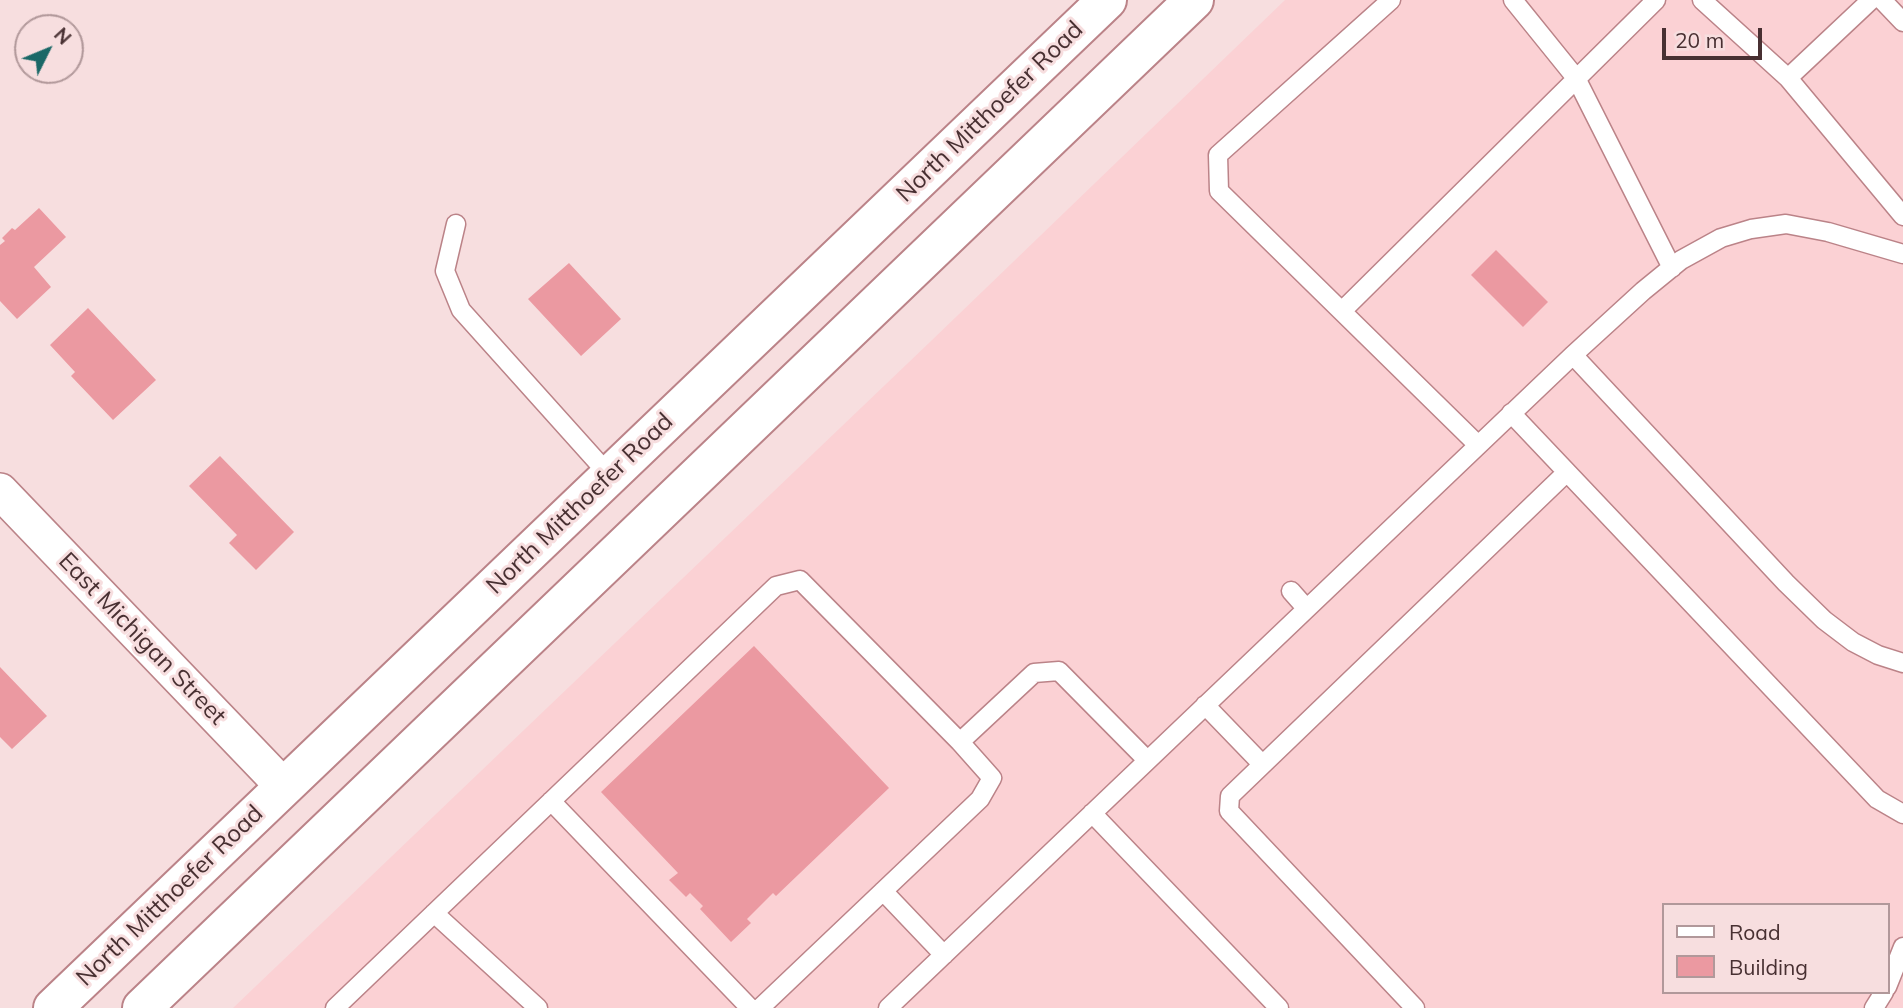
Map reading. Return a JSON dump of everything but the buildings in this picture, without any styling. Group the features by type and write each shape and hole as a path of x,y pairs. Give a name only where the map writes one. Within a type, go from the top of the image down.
{"main road":[{"name":"North Mitthoefer Road","path":"53,1008 1107,0"},
{"path":"142,1008 1194,0"}],"street":[{"name":"East Michigan Street","path":"0,491 284,787"}],"lane":[{"path":"1391,0 1218,155 1219,191 1478,445"},
{"path":"1513,0 1576,78 1672,268"},
{"path":"1342,312 1656,0"},
{"path":"1702,0 1788,78 1903,216"},
{"path":"1788,78 1871,0"},
{"path":"1882,0 1903,22"},
{"path":"456,224 445,271 461,310 610,475"},
{"path":"888,1008 1511,413 1681,260 1721,238 1751,229 1786,224 1828,232 1903,254"},
{"path":"1573,355 1786,583 1824,620 1853,642 1878,655 1903,663"},
{"path":"1511,413 1877,799 1903,814"},
{"path":"1415,1008 1229,811 1230,796 1567,472"},
{"path":"335,1008 776,586 800,580 992,778 980,799 760,1008"},
{"path":"1290,591 1306,608"},
{"path":"960,742 1034,673 1059,671 1147,760"},
{"path":"1205,705 1262,764"},
{"path":"551,801 750,1008"},
{"path":"1092,813 1279,1008"},
{"path":"883,891 943,955"},
{"path":"434,913 538,1008"},
{"path":"1889,982 1903,947"}],"shaded area":[{"path":"1285,0 1903,0 1903,1008 233,1008"}]}
